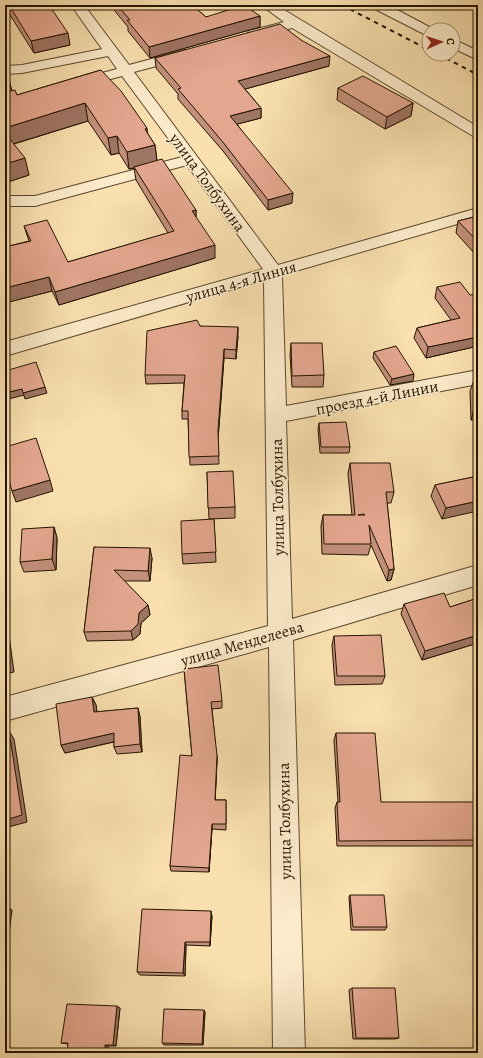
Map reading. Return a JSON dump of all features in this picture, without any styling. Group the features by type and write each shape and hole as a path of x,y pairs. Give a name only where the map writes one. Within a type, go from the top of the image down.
{"street":[{"name":"улица Толбухина","path":"77,5 273,272 289,1053"},
{"path":"266,5 478,133"},
{"path":"378,5 421,27"},
{"path":"240,38 294,23"},
{"path":"461,47 478,56"},
{"path":"5,70 22,69 111,51"},
{"path":"65,88 194,51"},
{"path":"5,201 35,201 191,159"},
{"name":"улица 4-я Линия","path":"5,349 400,237 478,213"},
{"name":"проезд 4-й Линии","path":"275,416 478,377"},
{"name":"улица Менделеева","path":"5,709 281,633 478,575"}],"building":[{"path":"9,5 49,5 68,33 31,41"},
{"path":"117,5 192,5 206,17 244,5 260,16 149,47 127,20 130,20"},
{"path":"280,24 301,40 330,56 238,81 261,108 230,116 293,193 268,200 222,141 178,89 181,88 155,58"},
{"path":"101,70 121,91 147,128 145,129 155,145 127,152 117,136 108,138 85,103 5,128 5,92 15,90 17,95"},
{"path":"5,71 9,79 5,80"},
{"path":"363,76 413,103 387,117 338,88"},
{"path":"5,133 25,158 5,164"},
{"path":"162,159 196,210 192,211 215,245 55,292 49,277 5,288 5,247 31,241 24,226 47,220 68,262 174,231 134,167"},
{"path":"478,216 478,242 458,221"},
{"path":"460,282 470,295 478,294 478,337 428,347 417,328 460,318 437,287"},
{"path":"197,320 200,326 238,327 236,350 224,349 218,431 219,456 189,457 188,411 182,411 185,375 145,375 147,331"},
{"path":"291,343 322,343 324,375 292,376"},
{"path":"396,346 414,374 392,379 374,352"},
{"path":"36,362 45,387 23,393 22,389 5,393 5,371"},
{"path":"478,379 478,408 474,409 474,380"},
{"path":"346,422 350,447 321,447 319,423"},
{"path":"36,438 50,480 12,491 5,467 5,447"},
{"path":"350,463 390,463 394,492 386,492 394,569 389,570 369,525 371,544 324,544 323,515 355,515"},
{"path":"233,471 235,507 208,508 207,472"},
{"path":"478,476 478,501 446,508 435,485"},
{"path":"214,519 216,552 182,554 181,521"},
{"path":"54,527 52,559 20,562 22,529"},
{"path":"94,547 150,548 148,571 114,570 148,605 139,613 138,624 131,631 84,632"},
{"path":"444,593 450,607 478,598 478,635 425,651 404,604"},
{"path":"5,630 10,663 5,664"},
{"path":"381,635 385,676 337,676 334,636"},
{"path":"218,665 222,701 211,702 217,755 215,800 226,800 226,824 212,824 209,868 170,866 180,755 192,756 184,669"},
{"path":"92,697 94,712 138,708 140,744 114,747 114,733 61,745 56,704"},
{"path":"9,731 22,815 5,820 5,732"},
{"path":"336,733 375,733 381,802 475,802 478,823 478,840 339,841 337,802 340,802"},
{"path":"350,895 384,895 387,927 353,927"},
{"path":"5,908 9,908 5,940"},
{"path":"142,909 211,911 210,942 185,942 183,973 137,972"},
{"path":"352,988 395,988 399,1038 356,1038"},
{"path":"67,1004 117,1006 113,1045 105,1045 105,1053 67,1053 68,1043 61,1043"},
{"path":"164,1009 204,1010 202,1044 162,1043"}],"railway":[{"path":"342,5 421,46"},
{"path":"453,62 478,75"}]}
